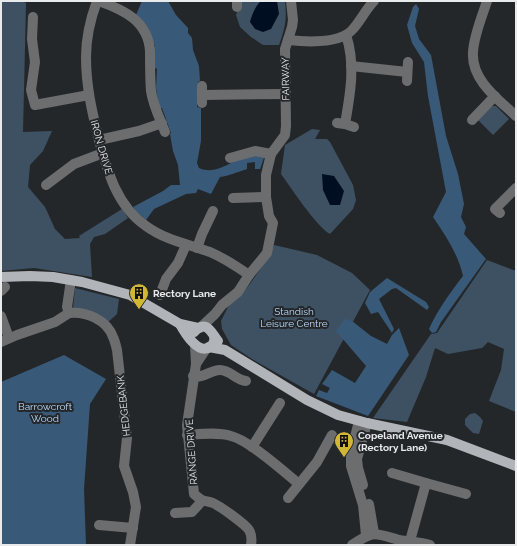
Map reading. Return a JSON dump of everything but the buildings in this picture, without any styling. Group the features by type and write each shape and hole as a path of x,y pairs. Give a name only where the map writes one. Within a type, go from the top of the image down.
{"main road":[{"path":"2,285 30,276 71,280 130,295 180,324 207,328 212,331 225,350 326,410 363,422 447,440 516,466"},
{"path":"180,324 194,343 200,348 225,350"},
{"path":"194,343 193,335 199,328"},
{"path":"208,348 214,342 214,335"}],"street":[{"name":"IRON DRIVE","path":"98,1 89,24 86,56 89,95 99,140 110,177 116,191 124,205 134,216 152,230 231,262 249,275"},
{"path":"98,1 123,10 136,20 146,34 150,49 151,93 163,127 99,140"},
{"name":"FAIRWAY","path":"199,328 215,314 222,305 238,292 249,275 267,254 273,223 269,216 266,196 266,175 271,154 284,135 286,126 285,49 292,20 291,1"},
{"path":"288,40 334,40 346,35 353,30 374,1"},
{"path":"487,1 475,40 473,61 479,77 495,96 516,116"},
{"path":"33,17 32,39 35,62 31,90 35,105 89,95"},
{"path":"345,125 351,84 352,55 346,35"},
{"path":"351,66 407,72"},
{"path":"202,95 285,94"},
{"path":"472,120 495,96"},
{"path":"230,158 255,151 271,154"},
{"path":"46,185 74,164 103,153"},
{"path":"500,213 495,209 516,188"},
{"path":"233,198 266,196"},
{"path":"198,248 202,234 213,211"},
{"path":"159,295 166,279 178,263 186,245"},
{"path":"1,316 5,340 55,322 69,313 67,307 71,280"},
{"name":"HEDGEBANK","path":"69,313 90,316 107,327 113,336 117,350 127,438 124,466 133,492 136,507 130,545"},
{"path":"214,335 215,314"},
{"name":"RANGE DRIVE","path":"194,343 196,364 187,417 187,435 194,494 202,501"},
{"name":"RANGE DRIVE","path":"196,364 208,348"},
{"path":"193,376 201,377 215,370 223,370 240,380 246,381"},
{"path":"252,447 280,403"},
{"path":"363,422 350,460 351,472 361,488 363,505 370,534"},
{"path":"187,435 218,434 231,436 252,447 299,484"},
{"path":"288,498 317,462 332,435"},
{"path":"392,474 466,494"},
{"path":"410,541 426,483"},
{"path":"175,513 192,512 202,501 213,503 221,507 249,529 252,537 251,545"},
{"path":"99,525 133,528"},
{"path":"352,545 370,534 380,534 399,540 430,545"}],"green space":[{"path":"1,1 22,1 26,3 23,132 52,131 43,151 30,165 28,187 45,207 55,229 65,239 80,238 79,236 122,209 128,218 105,234 94,237 90,244 92,277 34,268 1,271"},
{"path":"142,1 168,1 176,15 188,28 188,33 192,38 193,50 199,66 200,81 198,82 197,107 201,108 201,141 197,163 199,168 214,170 242,157 256,153 265,155 260,169 255,169 255,162 247,163 247,169 220,177 211,194 198,189 196,193 186,194 154,209 146,220 133,207 171,185 180,185 178,165 173,151 171,133 162,108 159,109 156,88 157,69 154,67 153,49 155,46 148,28 136,15"},
{"path":"242,1 285,1 285,24 279,45 263,45 240,27 236,15"},
{"path":"416,4 419,9 415,26 419,39 431,55 446,136 458,174 464,204 461,217 466,227 464,234 486,259 441,322 436,332 432,333 429,329 436,315 463,276 455,253 433,217 446,192 428,96 424,62 412,43 407,25 413,7"},
{"path":"492,106 496,106 509,119 493,135 478,120"},
{"path":"312,129 320,130 315,139 327,139 330,142 353,185 356,200 353,209 330,234 324,230 311,215 281,174 285,145"},
{"name":"Standish Leisure Centre","path":"274,245 317,255 352,273 370,290 314,394 252,359 231,345 222,329 221,321 230,303 242,294 250,284 268,258"},
{"path":"487,260 516,271 516,412 489,401 501,370 504,349 488,342 482,348 448,354 435,348 426,377 407,422 373,418 431,334 437,333"},
{"path":"387,278 426,302 429,307 427,310 396,288 392,289 379,299 394,329 392,333 378,312 371,314 365,303 370,292"},
{"path":"75,288 119,299 117,314 107,323 73,309"},
{"path":"345,319 352,321 371,336 387,344 392,335 399,328 409,355 368,416 316,396 319,390 327,393 330,388 322,384 332,370 355,383 366,366 336,331"},
{"name":"Barrowcroft Wood","path":"64,355 106,379 90,404 84,489 86,545 1,545 1,382"},
{"path":"475,413 483,421 479,434 473,433 465,425 465,419 470,414"}],"shaded area":[{"path":"261,1 277,1 279,14 271,29 263,32 255,29 250,22 255,8"},
{"path":"322,174 334,176 344,191 340,205 330,205 323,190"}],"place":[{"name":"Rectory Lane","path":"139,310"},
{"name":"Copeland Avenue (Rectory Lane)","path":"344,458"}]}
